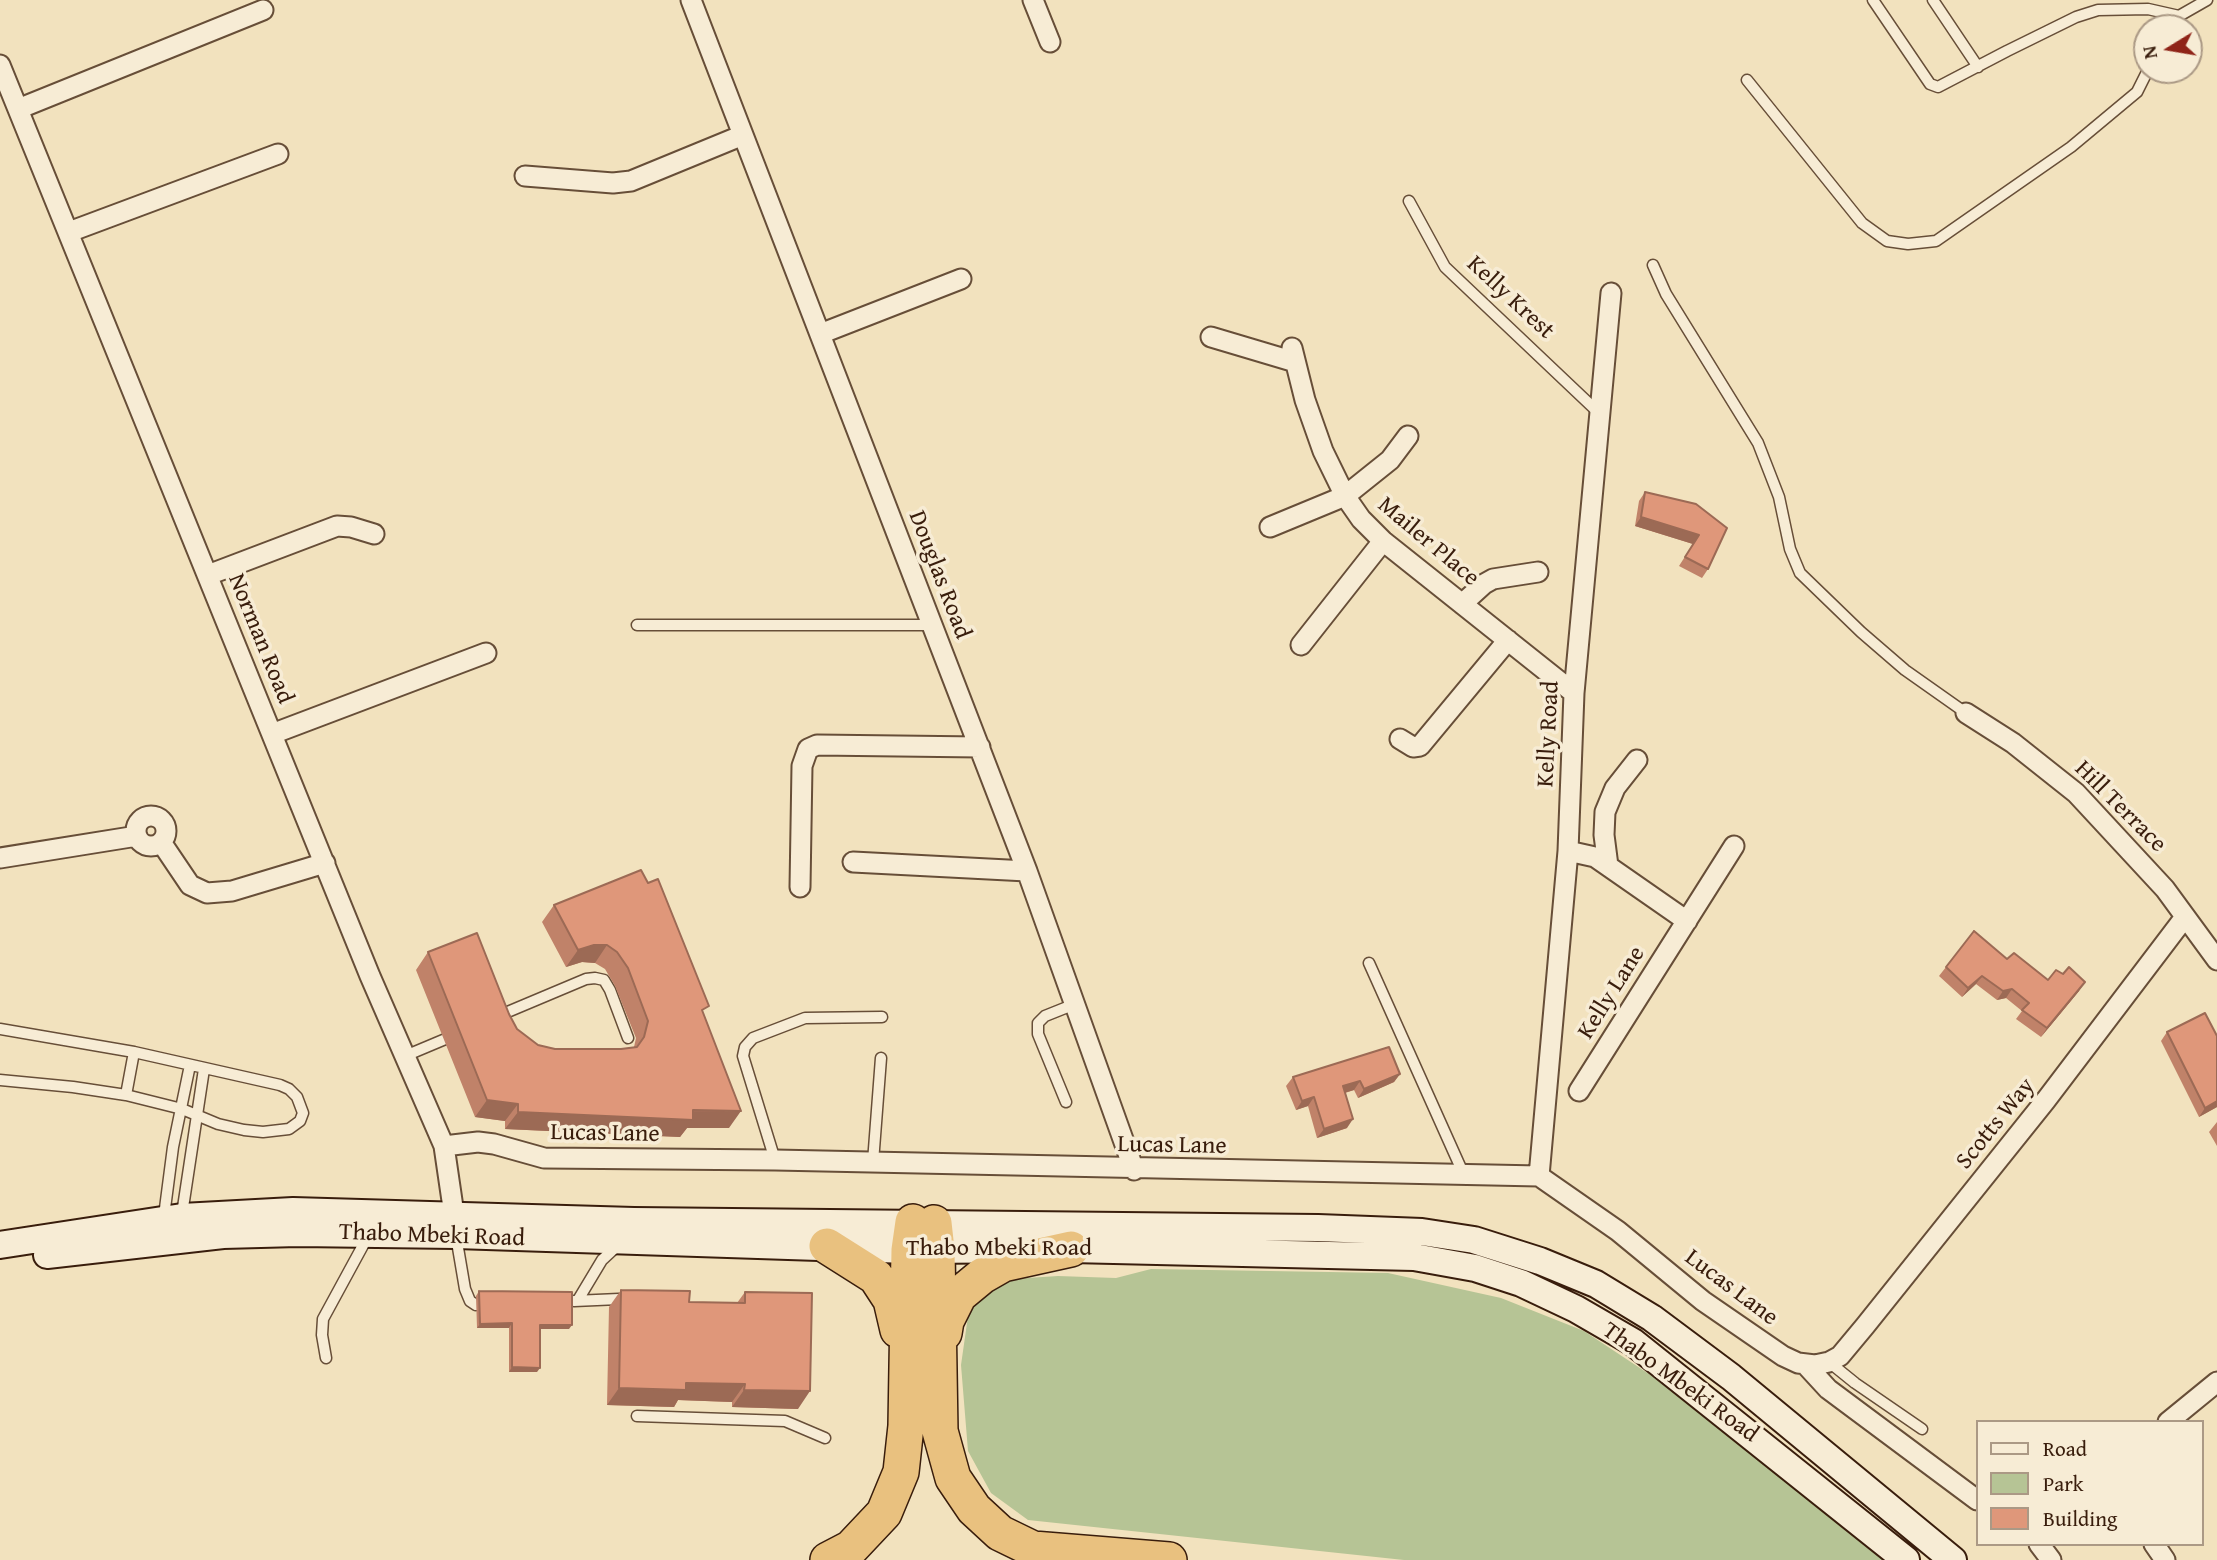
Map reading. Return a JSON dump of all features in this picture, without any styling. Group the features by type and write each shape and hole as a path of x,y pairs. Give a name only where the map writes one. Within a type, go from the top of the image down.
{"highway":[{"path":"923,1236 923,1375"},
{"path":"827,1246 865,1268 884,1288 923,1375 953,1478 974,1509 1000,1533 1033,1549 1169,1560"},
{"path":"828,1560 851,1548 884,1513 901,1472 906,1426 923,1375 959,1294 982,1276 1003,1265 1071,1249"}],"main road":[{"name":"Thabo Mbeki Road","path":"0,1245 41,1247 171,1229 264,1211 456,1225 622,1242 827,1246 923,1236 1318,1228 1422,1232 1474,1240 1540,1261 1596,1284 1652,1318 1742,1386 1953,1560"},
{"name":"Thabo Mbeki Road","path":"171,1229 369,1234 456,1225 658,1222 923,1236 1071,1249 1414,1257 1475,1268 1521,1283 1576,1309 1633,1342 1906,1560"},
{"name":"Thabo Mbeki Road","path":"0,1262 41,1247"}],"street":[{"name":"Douglas Road","path":"691,0 1027,871 1134,1170"},
{"path":"1033,0 1050,42"},
{"path":"18,109 263,10"},
{"name":"Norman Road","path":"0,65 272,734 444,1146 456,1225"},
{"path":"526,176 613,183 631,181 743,135"},
{"path":"69,232 278,153"},
{"path":"820,334 961,279"},
{"name":"Kelly Road","path":"1539,1177 1568,851 1574,693 1611,293"},
{"name":"Mailer Place","path":"1211,337 1293,355 1323,451 1345,496 1361,519 1383,541 1574,693"},
{"path":"1270,527 1345,496 1390,460 1408,436"},
{"path":"208,575 337,526 374,534"},
{"path":"1301,645 1383,541"},
{"path":"1462,604 1493,579 1538,572"},
{"path":"1400,739 1413,747 1420,746 1508,640"},
{"path":"272,734 486,653"},
{"name":"Hill Terrace","path":"1966,713 2013,743 2076,793 2144,863 2217,960"},
{"path":"800,887 802,766 808,749 817,745 979,747"},
{"path":"1608,866 1604,835 1605,812 1615,788 1637,760"},
{"path":"0,858 137,836 138,824 149,817 155,817 164,826 165,833 160,842 190,885 207,893 232,891 325,863"},
{"name":"Kelly Lane","path":"1579,1091 1734,846"},
{"path":"1568,851 1595,857 1687,921"},
{"path":"853,862 1027,871"},
{"name":"Scotts Way","path":"1834,1359 2046,1100 2185,918"},
{"name":"Lucas Lane","path":"444,1146 478,1142 544,1158 775,1160 1539,1177 1618,1231 1714,1309 1783,1356 1805,1364 1834,1359"},
{"path":"1805,1364 1828,1389 1975,1494"},
{"path":"2170,1420 2217,1382"}],"lane":[{"path":"1873,0 1930,83 1941,87 2076,17 2098,10 2129,8 2166,14"},
{"path":"1933,0 1978,66"},
{"path":"2182,14 2207,0"},
{"path":"1746,80 1862,223 1887,241 1908,244 1937,241 2071,148 2137,92 2141,84"},
{"name":"Kelly Krest","path":"1409,201 1445,267 1600,413"},
{"path":"1653,265 1666,294 1758,443 1779,497 1790,549 1800,573 1905,670 1966,713"},
{"path":"636,625 932,625"},
{"path":"1369,963 1464,1175"},
{"path":"488,1020 586,979 604,979 628,1038"},
{"path":"1066,1102 1038,1034 1038,1023 1045,1016 1076,1004"},
{"path":"775,1160 743,1056 745,1047 753,1038 805,1018 882,1017"},
{"path":"0,1029 134,1052 289,1089 297,1097 303,1113 300,1121 289,1129 263,1132 218,1124 198,1114 126,1095 0,1080"},
{"path":"405,1056 464,1030"},
{"path":"126,1095 134,1052"},
{"path":"873,1162 881,1058"},
{"path":"171,1229 173,1147 190,1065"},
{"path":"171,1229 198,1114 204,1069"},
{"path":"456,1225 465,1289 470,1301 476,1306"},
{"path":"326,1358 322,1335 323,1319 369,1234"},
{"path":"619,1299 573,1302 602,1260 622,1242"},
{"path":"1834,1359 1855,1383 1922,1429"},
{"path":"637,1416 785,1421 825,1438"}],"green space":[{"path":"1151,1269 1388,1273 1501,1298 1584,1331 1720,1421 1887,1560 1404,1560 1028,1520 991,1493 968,1451 961,1365 970,1302 997,1280 1058,1276 1116,1278"}],"building":[{"path":"1645,492 1696,504 1727,528 1708,569 1685,557 1699,535 1641,517"},
{"path":"641,870 648,883 658,879 709,1006 702,1010 741,1111 693,1110 693,1120 518,1112 518,1104 487,1100 428,952 477,933 517,1029 538,1045 555,1049 637,1047 644,1037 648,1021 628,968 617,952 607,945 594,945 578,950 554,905"},
{"path":"1974,931 2007,959 2014,953 2048,980 2056,970 2063,974 2069,967 2085,982 2047,1028 2022,1010 2029,1003 2012,989 2003,991 1982,976 1968,988 1946,967"},
{"path":"2205,1013 2217,1036 2217,1101 2205,1108 2167,1032"},
{"path":"1389,1047 1400,1074 1364,1089 1360,1081 1343,1086 1353,1119 1324,1129 1314,1097 1302,1101 1293,1077"},
{"path":"621,1290 690,1291 689,1302 745,1303 745,1292 812,1293 810,1391 744,1390 745,1384 686,1383 686,1390 619,1388"},
{"path":"479,1291 572,1292 572,1325 540,1325 540,1368 512,1367 512,1323 480,1324"}]}
